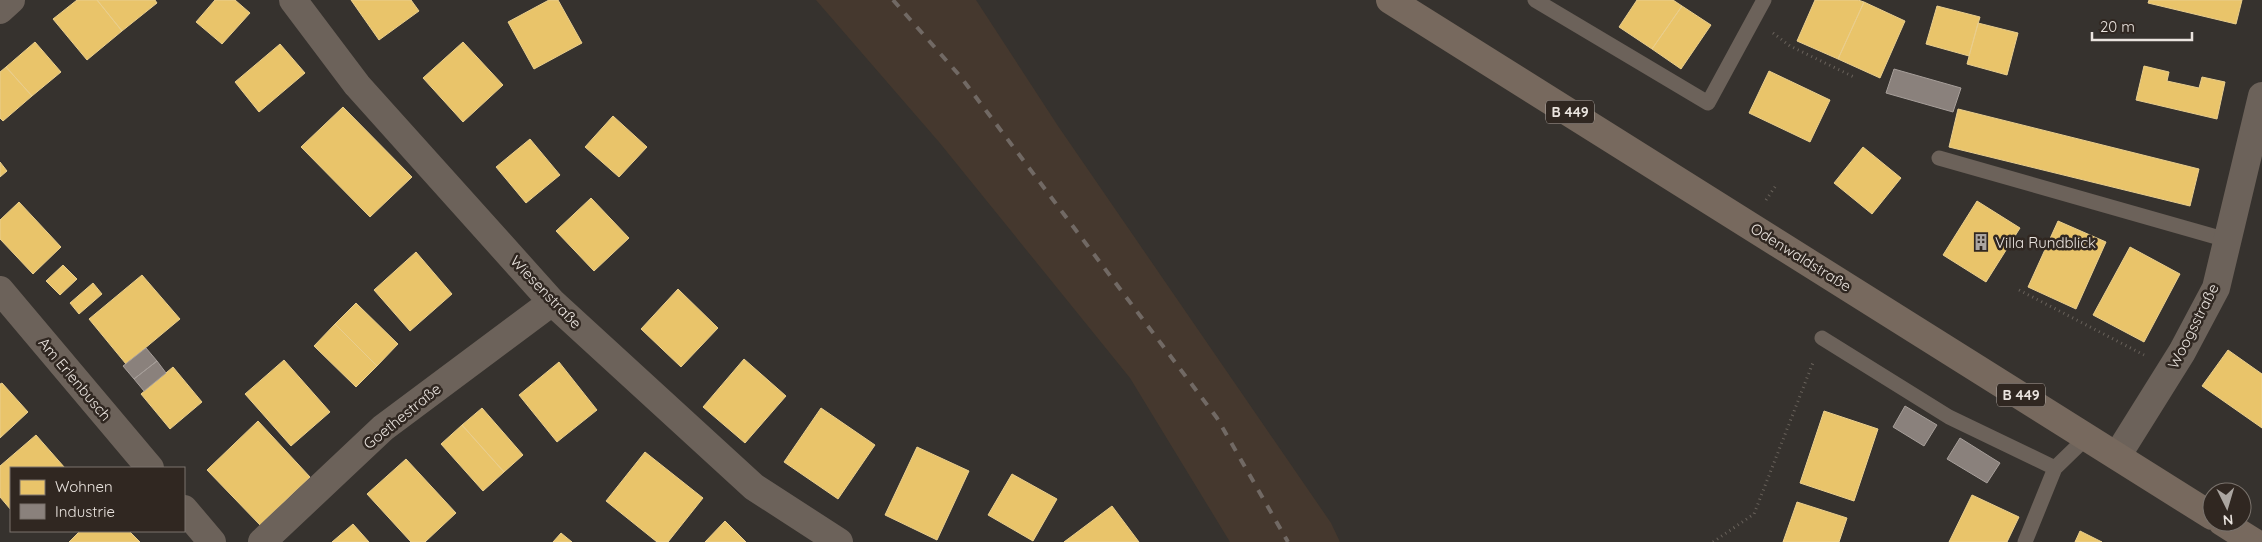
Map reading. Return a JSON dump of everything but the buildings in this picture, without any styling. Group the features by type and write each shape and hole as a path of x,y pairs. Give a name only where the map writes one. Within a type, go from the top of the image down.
{"main road":[{"name":"Odenwaldstraße","path":"1390,0 2202,510"},
{"path":"2238,532 2254,542"}],"street":[{"path":"0,10 11,0"},
{"name":"Wiesenstraße","path":"293,0 357,85 552,302 754,487 839,542"},
{"name":"Woogsstraße","path":"2117,456 2171,369 2216,288 2262,96"},
{"name":"Am Erlenbusch","path":"0,290 149,467"},
{"name":"Goethestraße","path":"262,542 383,428 552,302"},
{"path":"185,509 212,542"}],"lane":[{"path":"1535,0 1708,103 1764,0"},
{"path":"1939,158 2227,240"},
{"path":"1822,338 1949,417 2054,468"},
{"path":"2025,542 2054,468 2087,437"}],"path":[{"path":"1755,18 1790,46 1856,78"},
{"path":"2019,290 2171,369"},
{"path":"1713,542 1754,514 1822,338"}],"shaded area":[{"path":"816,0 976,0 1058,126 1331,523 1340,542 1230,542 1130,378 939,142"}],"railway":[{"path":"893,0 960,76 1217,418 1288,542"}],"place":[{"name":"Villa Rundblick","path":"1981,242"}]}
